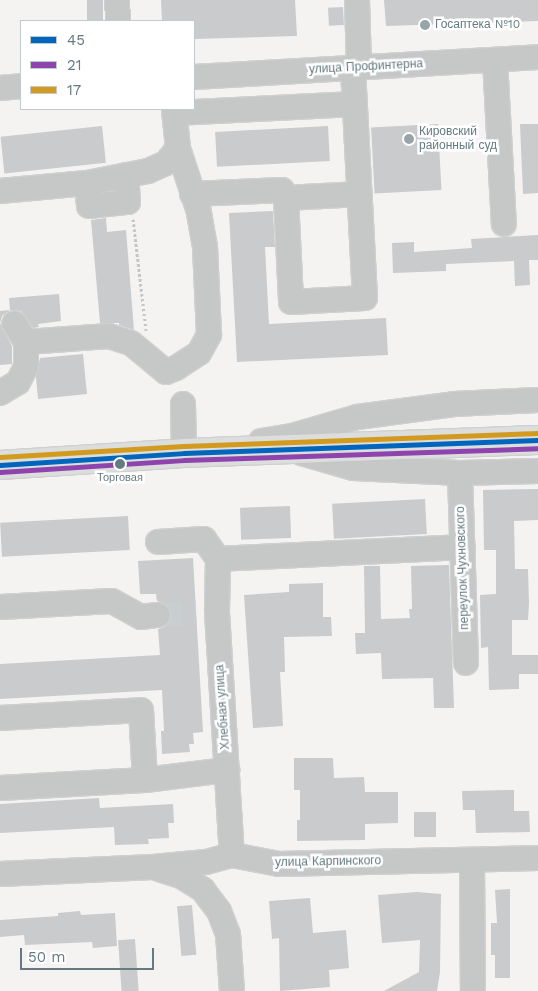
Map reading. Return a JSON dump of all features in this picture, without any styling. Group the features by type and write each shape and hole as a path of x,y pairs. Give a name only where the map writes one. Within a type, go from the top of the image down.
{"main road":[{"path":"0,465 195,452 538,440"}],"street":[{"path":"117,0 118,20"},
{"path":"192,194 282,190 286,198 291,302 365,298 355,104 356,0"},
{"name":"улица Профинтерна","path":"195,77 538,57"},
{"path":"495,60 504,224"},
{"path":"0,88 20,86"},
{"path":"0,393 18,382 26,367 20,333 109,336 131,343 156,366 166,372 176,368 199,353 210,335 205,247 198,209 178,148 175,111 355,104"},
{"path":"0,191 87,183 148,171 166,163 178,148"},
{"path":"87,183 89,206 128,202 126,175"},
{"path":"286,198 360,194"},
{"path":"183,404 195,452 292,436 357,417 454,404 538,400"},
{"path":"290,449 353,468 460,473 538,471"},
{"name":"переулок Чухновского","path":"460,473 466,664"},
{"path":"158,542 204,539 218,558 463,547"},
{"name":"Хлебная улица","path":"218,558 207,613 227,770 232,855"},
{"path":"0,607 112,600 141,616 158,616"},
{"path":"0,718 141,710 145,780"},
{"path":"0,788 145,780 227,770"},
{"name":"улица Карпинского","path":"0,874 153,867 206,862 232,855 279,864 538,858"},
{"path":"472,860 473,991"},
{"path":"153,867 181,876 203,890 219,911 228,934 232,991"}],"path":[{"path":"128,202 136,230 146,326 144,353"}],"building":[{"path":"87,0 103,0 103,20 87,20"},
{"path":"161,0 295,0 297,36 195,39 195,20 162,20"},
{"path":"384,0 538,0 538,21 386,26"},
{"path":"343,7 344,25 329,26 328,8"},
{"path":"438,124 441,190 375,193 371,128"},
{"path":"520,124 538,124 538,193 523,194"},
{"path":"102,126 106,163 4,173 1,137"},
{"path":"328,126 330,161 217,167 215,132"},
{"path":"273,211 275,247 265,247 269,324 386,318 388,355 237,362 229,213"},
{"path":"106,218 107,232 126,230 134,330 119,325 119,323 100,323 91,220"},
{"path":"538,235 538,260 529,260 530,285 515,286 514,261 446,264 446,271 393,273 392,243 414,242 414,252 472,248 471,239"},
{"path":"59,294 61,321 38,324 39,327 33,328 21,311 10,310 9,298"},
{"path":"10,310 2,316 0,323 0,311"},
{"path":"0,323 12,346 12,364 0,365"},
{"path":"83,354 87,394 38,399 36,377 40,358"},
{"path":"538,489 538,520 514,521 515,569 528,569 529,603 528,620 512,620 512,655 538,655 538,674 519,674 519,689 489,690 488,647 481,648 480,595 496,594 496,550 484,550 483,490"},
{"path":"425,499 427,534 334,539 332,504"},
{"path":"290,506 291,538 241,540 240,508"},
{"path":"128,516 130,550 2,557 0,523"},
{"path":"193,558 203,732 193,733 194,744 189,744 190,752 162,754 161,731 164,731 162,690 0,699 0,664 160,655 158,629 167,626 171,620 172,613 169,606 157,601 156,594 140,594 138,561"},
{"path":"449,565 454,708 434,708 433,678 382,679 381,653 356,654 355,633 365,633 364,566 380,566 381,619 410,618 409,609 412,609 411,566"},
{"path":"323,583 323,617 331,617 332,636 284,637 285,672 280,672 283,726 253,728 244,595 289,592 289,584"},
{"path":"294,758 333,758 334,778 364,777 365,792 398,792 398,823 365,824 365,840 297,841 297,820 300,820 300,790 294,790"},
{"path":"514,790 514,811 529,811 530,832 476,833 475,810 463,810 462,791"},
{"path":"99,798 100,808 173,804 174,823 168,823 169,838 148,839 149,844 115,845 114,827 0,833 0,804"},
{"path":"414,812 436,812 436,837 414,837"},
{"path":"510,889 510,978 495,978 495,955 491,955 491,923 497,923 495,890"},
{"path":"417,892 441,894 440,972 437,991 384,991 419,972 420,940 382,943 378,895"},
{"path":"310,898 313,933 346,930 349,968 329,970 330,987 280,991 279,938 272,939 269,901"},
{"path":"192,905 196,955 181,956 177,906"},
{"path":"80,911 81,915 115,913 117,946 93,948 92,942 25,945 24,935 0,937 0,920 58,916 58,913"},
{"path":"135,939 139,991 122,991 118,940"}],"tunnel":[{"path":"158,615 196,613"}],"transit line":[{"name":"17","path":"0,457 184,446 538,433"},
{"name":"45","path":"0,465 184,453 538,440"},
{"name":"21","path":"0,472 184,460 538,448"}],"place":[{"name":"Госаптека №10","path":"425,25"},
{"name":"Кировский районный суд","path":"409,139"},
{"name":"Торговая","path":"120,464"}]}
